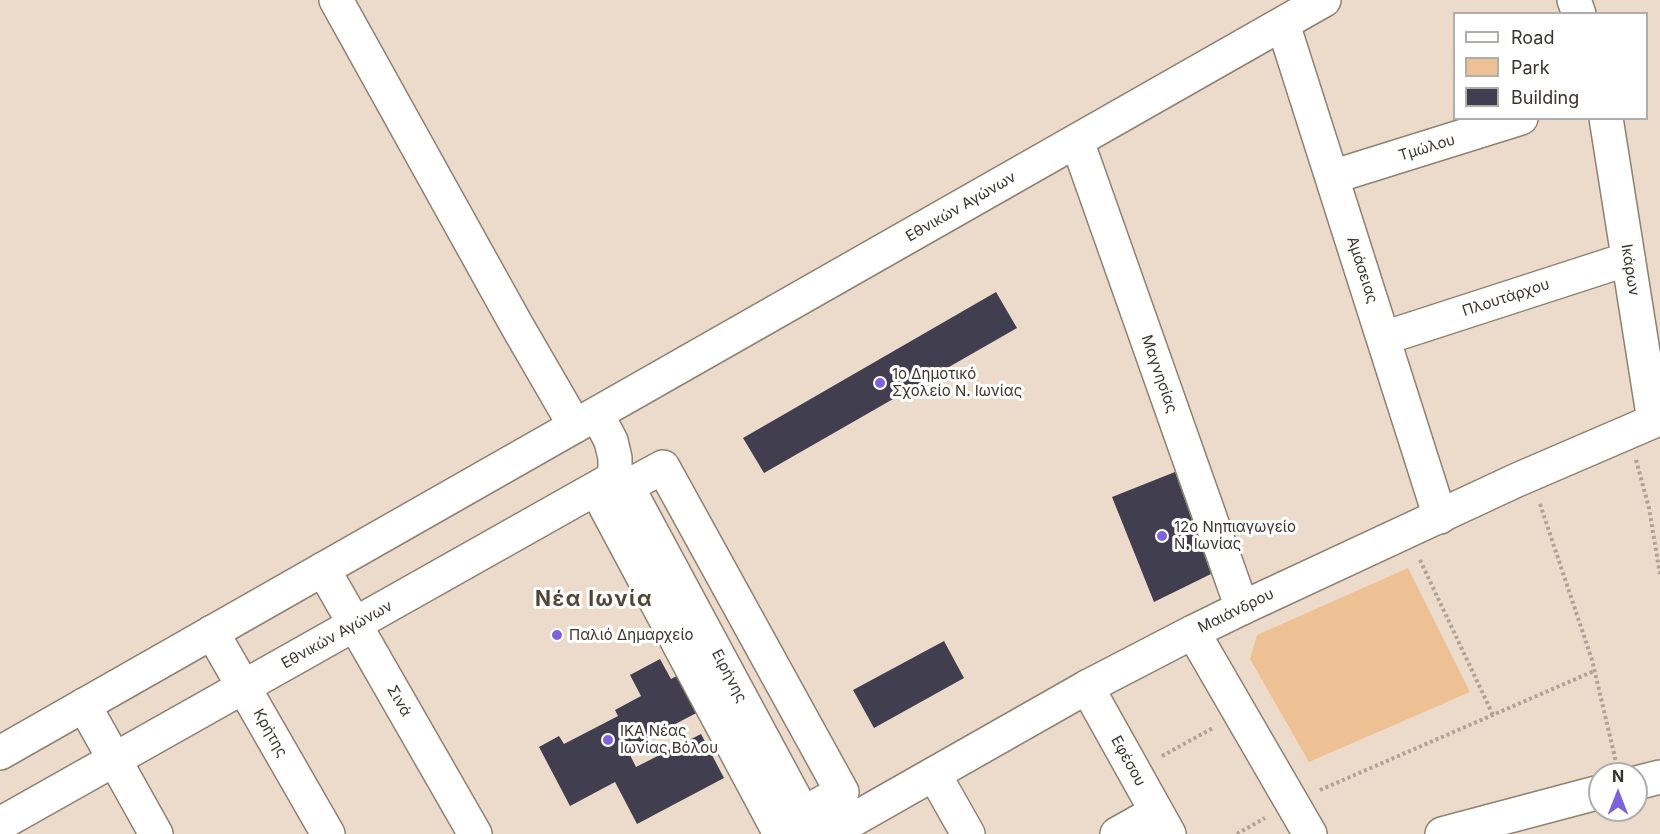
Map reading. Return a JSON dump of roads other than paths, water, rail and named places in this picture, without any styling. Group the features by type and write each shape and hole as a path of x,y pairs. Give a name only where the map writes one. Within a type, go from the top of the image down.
{"street":[{"path":"336,0 510,314 586,420"},
{"name":"Εθνικών Αγώνων","path":"0,753 1324,0"},
{"name":"Αμάσειας","path":"1283,24 1440,517"},
{"name":"Τμώλου","path":"1332,177 1515,120"},
{"name":"Ικάρων","path":"1606,120 1637,316 1647,424"},
{"name":"Μαγνησίας","path":"1077,141 1242,608"},
{"name":"Πλουτάρχου","path":"1384,338 1628,259"},
{"path":"1637,316 1650,348 1660,359"},
{"name":"Εθνικών Αγώνων","path":"0,824 609,482 615,472 611,441 586,420"},
{"name":"Μαιάνδρου","path":"828,834 1087,687 1193,632 1530,475 1647,424"},
{"name":"Ειρήνης","path":"663,467 842,792 808,824 627,486 663,467"},
{"name":"Σινά","path":"323,569 475,834"},
{"name":"Κρήτης","path":"212,632 328,834"},
{"path":"1193,632 1310,834"},
{"name":"Εφέσου","path":"1087,687 1163,823"},
{"path":"84,705 156,834"},
{"path":"934,774 968,834"},
{"path":"1442,834 1588,795"},
{"path":"1118,834 1163,823"}],"place":[{"name":"1ο Δημοτικό Σχολείο Ν. Ιωνίας","path":"880,383"},
{"name":"12ο Νηπιαγωγείο Ν. Ιωνίας","path":"1162,536"},
{"name":"Παλιό Δημαρχείο","path":"557,635"},
{"name":"ΙΚΑ Νέας Ιωνίας Βόλου","path":"608,740"}],"district":[{"name":"Νέα Ιωνία","path":"594,600"}]}
